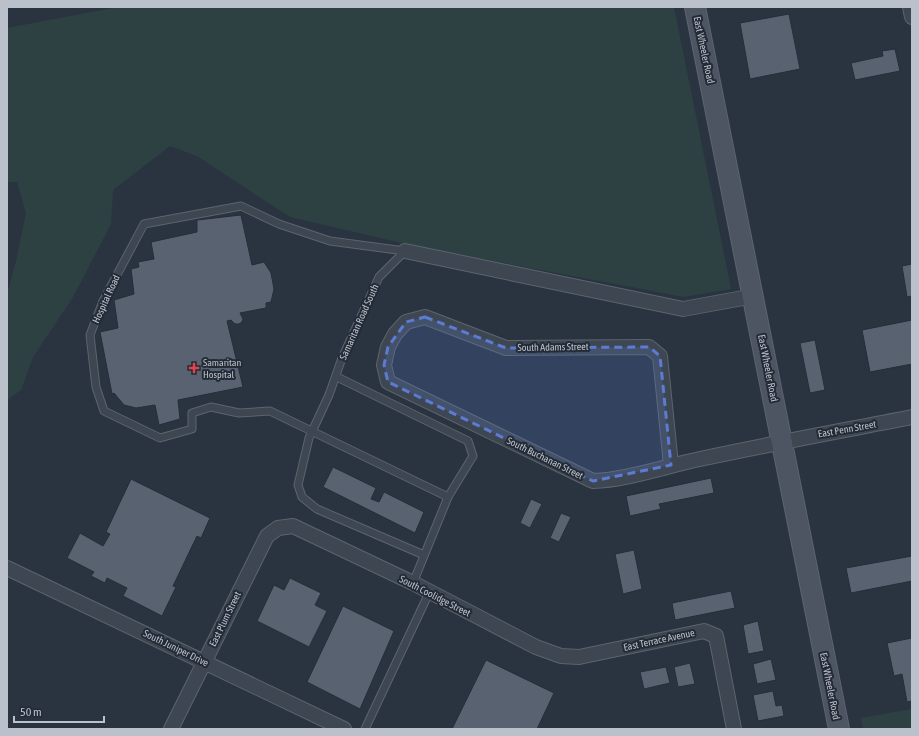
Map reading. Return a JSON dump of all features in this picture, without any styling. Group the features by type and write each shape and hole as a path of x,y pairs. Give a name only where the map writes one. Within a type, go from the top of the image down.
{"main road":[{"name":"East Wheeler Road","path":"695,7 754,296 839,729"}],"street":[{"path":"910,7 912,17"},
{"path":"405,251 683,309 754,296"},
{"name":"South Adams Street","path":"388,382 384,365 388,347 395,334 406,322 425,317 462,333 506,348 649,347 660,356 671,465"},
{"name":"South Buchanan Street","path":"388,382 593,481 610,480 782,441"},
{"name":"East Penn Street","path":"782,441 912,418"},
{"name":"South Coolidge Street","path":"293,526 412,583 536,647 561,656 579,657"},
{"name":"East Plum Street","path":"171,729 267,536 278,528 293,526"},
{"name":"South Juniper Drive","path":"7,568 344,729"},
{"name":"East Terrace Avenue","path":"579,657 704,631 716,636 734,729"}],"lane":[{"name":"Hospital Road","path":"313,432 270,411 240,413 211,407 192,413 192,429 160,438 104,411 96,387 90,335 103,301 144,224 242,206 279,224 330,241 405,251"},
{"name":"Samaritan Road South","path":"405,251 379,277 342,358 336,377 313,432 309,438 298,485 302,497 317,509 424,555"},
{"path":"336,377 468,441 473,456 448,497 412,583"},
{"path":"313,432 448,497"},
{"path":"365,729 429,593"}],"highlighted area":[{"path":"425,317 506,348 649,347 660,356 671,465 593,481 388,382 384,365 388,347 406,322"}],"green space":[{"path":"118,7 674,7 731,289 684,297 419,247 290,217 197,156 170,146 113,190 111,224 73,297 33,357 21,390 7,400 7,294 16,261 26,213 17,182 7,182 7,28"},
{"path":"912,709 912,729 863,729 861,718"}],"building":[{"path":"789,14 800,69 750,79 740,23"},
{"path":"895,49 900,71 855,80 851,63 883,56 882,51"},
{"path":"241,215 252,265 264,262 271,273 274,289 271,302 266,303 266,308 240,313 243,319 239,324 235,324 231,320 227,321 243,387 178,400 180,419 159,425 155,405 136,408 124,405 114,393 112,394 100,332 118,328 114,300 134,294 131,269 139,267 138,262 154,259 151,242 197,232 197,220"},
{"path":"912,264 912,296 907,297 902,266"},
{"path":"912,320 912,364 870,372 862,330"},
{"path":"815,340 825,390 810,393 800,343"},
{"path":"333,467 376,488 371,499 379,502 384,492 424,512 415,533 323,487"},
{"path":"711,478 714,493 659,504 661,509 630,516 626,496"},
{"path":"131,479 210,518 201,538 197,536 173,586 176,587 162,616 123,596 127,588 107,578 105,583 91,576 94,572 67,558 80,533 103,546 110,534 106,532"},
{"path":"531,499 542,504 530,528 520,523"},
{"path":"561,513 571,517 559,542 550,538"},
{"path":"634,550 642,589 623,594 615,554"},
{"path":"912,556 912,581 851,593 846,568"},
{"path":"290,578 321,593 315,605 327,611 309,647 257,621 274,585 284,590"},
{"path":"731,591 735,608 675,620 672,603"},
{"path":"343,606 394,631 360,709 307,682"},
{"path":"758,621 764,651 748,654 743,625"},
{"path":"912,638 912,701 907,702 902,674 894,676 887,643"},
{"path":"771,659 776,680 757,684 753,664"},
{"path":"486,660 554,693 537,729 452,729"},
{"path":"690,663 695,684 678,687 674,667"},
{"path":"666,667 670,683 644,689 640,672"},
{"path":"773,691 776,706 782,705 784,716 758,721 753,695"}],"place":[{"name":"Samaritan Hospital","path":"194,368"}]}
